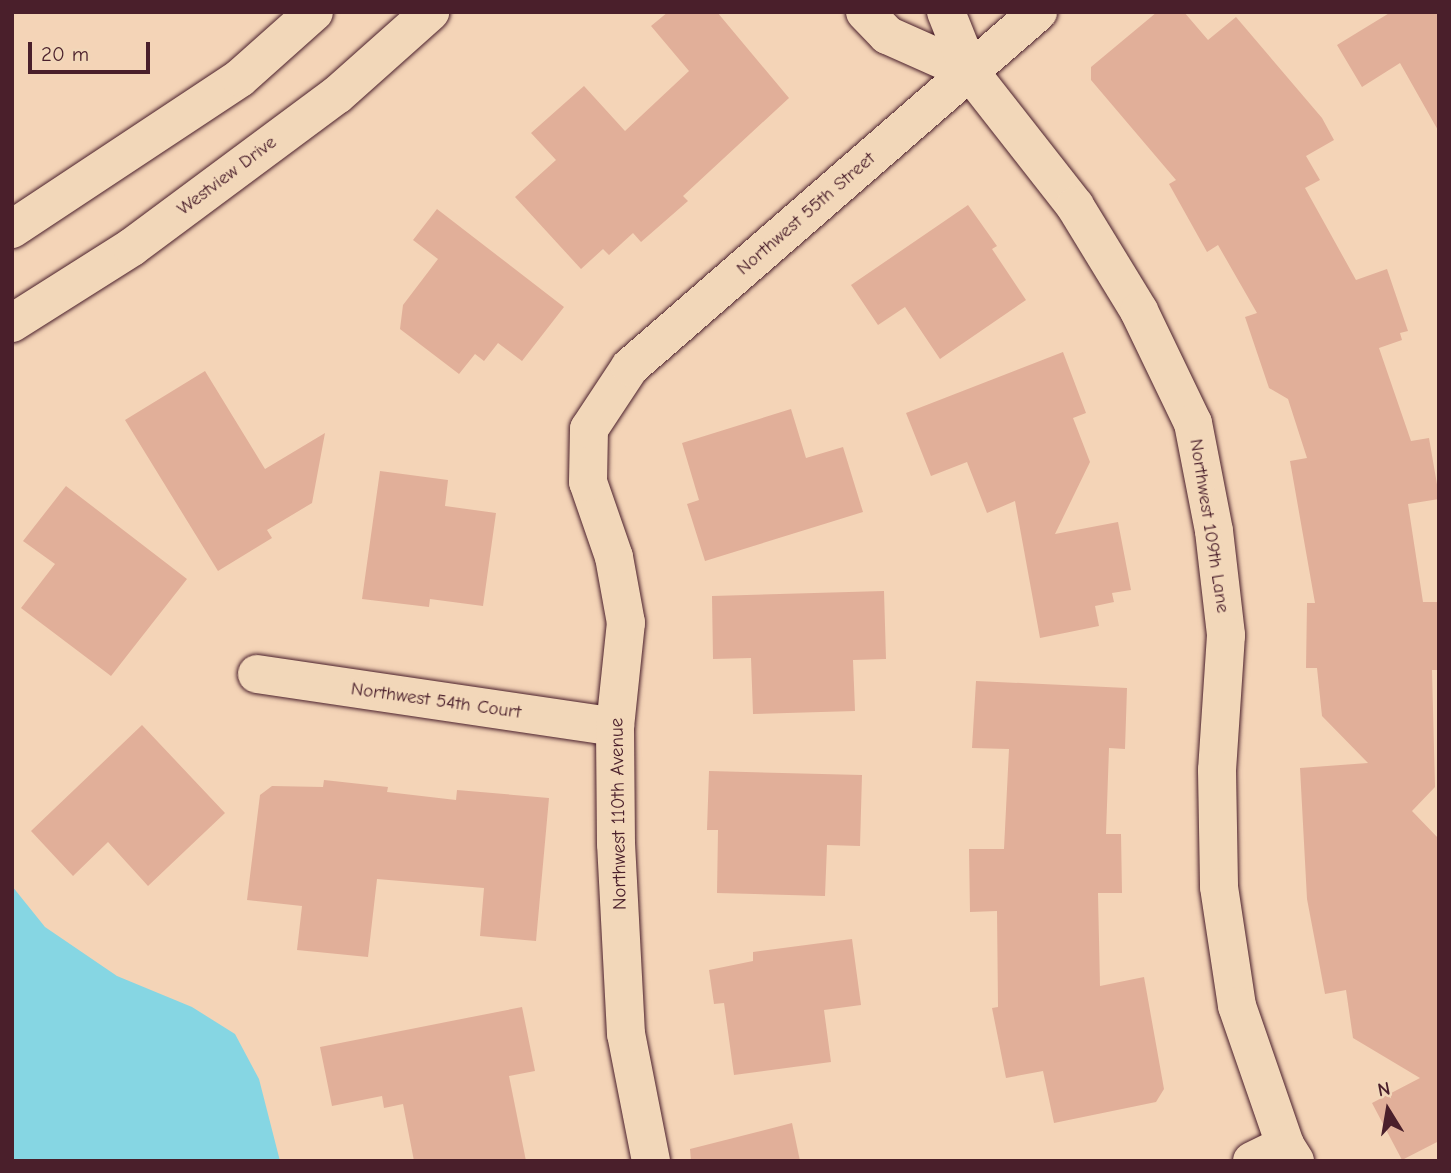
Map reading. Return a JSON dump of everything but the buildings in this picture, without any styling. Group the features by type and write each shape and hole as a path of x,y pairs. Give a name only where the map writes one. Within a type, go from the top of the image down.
{"street":[{"path":"12,229 240,78 314,12"},
{"name":"Westview Drive","path":"12,323 132,247 337,95 430,12"},
{"name":"Northwest 109th Lane","path":"865,12 887,35 970,72"},
{"name":"Northwest 109th Lane","path":"946,12 970,72 1075,206 1139,311 1193,423 1214,531 1226,635 1217,770 1219,887 1237,1006 1277,1156"},
{"name":"Northwest 55th Street","path":"589,429 630,367 1038,12"},
{"name":"Northwest 110th Avenue","path":"589,429 588,482 614,557 626,623 615,727 616,844 626,1034 651,1161"},
{"name":"Northwest 54th Court","path":"257,674 615,727"}],"water":[{"path":"12,886 45,927 117,976 192,1007 235,1034 259,1079 280,1161 12,1161"}]}
